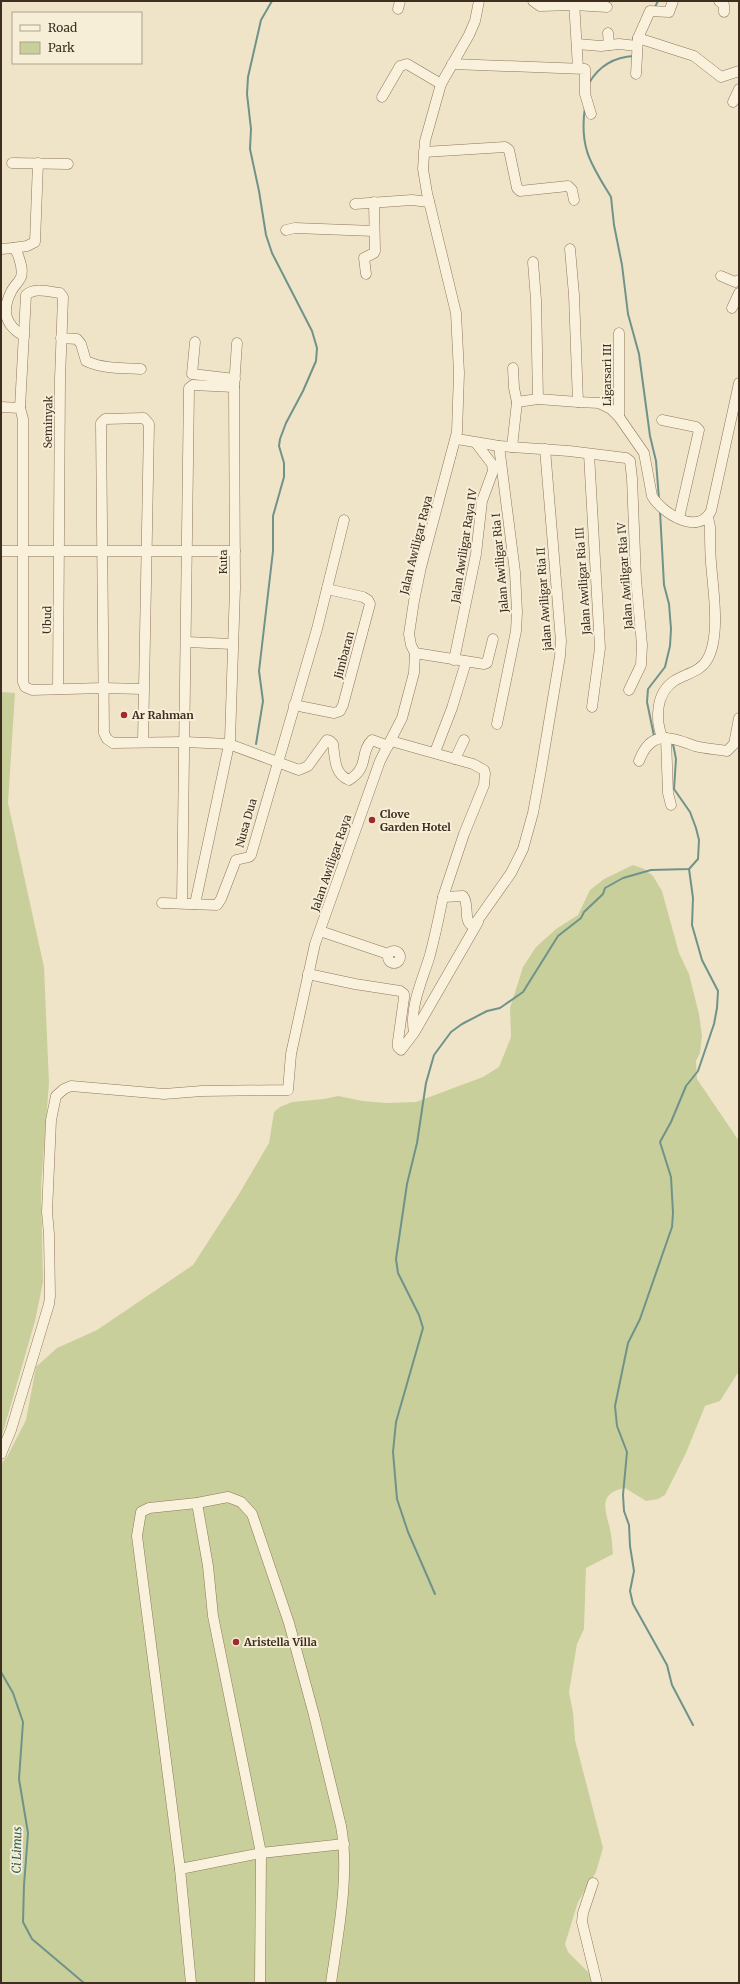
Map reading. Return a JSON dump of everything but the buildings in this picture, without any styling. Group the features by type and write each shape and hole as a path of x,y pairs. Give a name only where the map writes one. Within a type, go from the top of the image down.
{"street":[{"name":"Jalan Awiligar Raya","path":"1,1454 11,1430 50,1296 49,1234 47,1212 51,1120 56,1096 64,1089 71,1086 164,1094 202,1091 288,1090 291,1054 308,974 320,931 374,776 380,761 390,744 406,704 414,673 415,654 411,645 409,634 417,588 423,560 457,439 459,373 456,313 429,202 423,169 424,152 429,124 441,84 475,21 479,1"},
{"path":"534,1 540,6 574,3 607,7"},
{"path":"636,74 638,42 650,11 669,12 673,1"},
{"path":"719,1 724,5 724,12"},
{"path":"574,3 578,68"},
{"path":"608,34 609,45"},
{"path":"577,44 601,46 638,42 698,58 721,77 739,71"},
{"path":"382,97 400,66 403,64 406,64 441,84"},
{"path":"452,64 584,68 585,94 592,114"},
{"path":"733,102 739,89"},
{"path":"424,152 505,147 509,150 517,188 520,191 568,186 572,190 574,200"},
{"path":"12,163 68,164"},
{"path":"1,249 27,246 35,242 38,163"},
{"path":"355,204 412,200 429,202"},
{"path":"366,274 364,258 375,251 374,202"},
{"path":"286,230 295,228 374,231"},
{"path":"13,248 17,251 22,270 21,277 10,293 7,306 7,321 14,330 24,336 20,408 24,419 22,675 25,687 32,690 103,688 143,689"},
{"path":"570,249 574,295 578,402"},
{"path":"533,262 536,300 538,399"},
{"path":"721,276 735,282 739,280"},
{"name":"Seminyak","path":"24,336 24,302 26,295 33,291 62,294 59,467 60,551"},
{"path":"732,308 739,293"},
{"name":"Ligarsari III","path":"619,333 619,417"},
{"path":"61,338 77,339 82,344 86,361 92,364 114,368 141,369"},
{"path":"195,342 192,374 234,383"},
{"name":"Kuta","path":"230,744 235,551 234,383 237,343"},
{"path":"512,447 517,402 514,388 513,368"},
{"path":"182,903 187,642 189,388 193,385 234,383"},
{"path":"671,805 667,784 664,737 658,716 659,705 663,694 673,682 702,666 706,661 711,648 715,612 710,527 708,517 714,499 739,383"},
{"path":"517,402 538,399 605,405 619,417 644,453 652,496 663,510 679,518 695,523 708,517"},
{"path":"1,407 20,408"},
{"path":"143,742 149,424 144,418 105,418 101,423 103,688 104,733 107,739 113,743 185,742 230,744 295,769 303,769 308,766 327,740 330,741 337,771 342,777 349,780 358,774 362,768 368,744 372,740 435,752 477,766 484,770 486,777 443,897 430,954 416,1001 413,1026 414,1033"},
{"path":"662,420 696,427 699,430 679,518"},
{"path":"457,439 499,446 589,454"},
{"name":"Jalan Awiligar Raya IV","path":"454,660 476,554 482,501 493,471 492,464 476,443"},
{"name":"Jalan Awiligar Ria I","path":"497,724 516,631 517,612 515,572 499,446"},
{"name":"jalan Awiligar Ria II","path":"308,974 355,984 400,991 404,994 398,1041 398,1047 401,1050 414,1033 478,922 518,860 533,813 560,656 561,641 545,449"},
{"name":"Jalan Awiligar Ria IV","path":"589,454 628,459 631,464 636,579 642,645 641,666 629,690"},
{"name":"Jalan Awiligar Ria III","path":"589,454 600,648 592,707"},
{"path":"277,762 327,589 344,520"},
{"path":"1,551 235,551"},
{"name":"Ubud","path":"58,689 60,551"},
{"name":"Jimbaran","path":"294,705 334,713 340,711 343,705 370,604 368,600 363,597 327,589"},
{"path":"415,654 486,664 493,639"},
{"path":"187,642 232,644"},
{"path":"435,752 452,708 466,662"},
{"path":"639,761 643,750 650,743 664,737 680,740 697,747 727,750 732,748 739,718"},
{"path":"455,759 464,740"},
{"path":"195,904 230,744"},
{"name":"Nusa Dua","path":"162,903 217,905 221,900 236,860 249,857 251,855 277,762"},
{"path":"443,897 463,896 466,902 468,923 471,925 478,922"},
{"path":"320,931 388,954"},
{"path":"191,1983 180,1869 137,1536 141,1512 149,1508 197,1503 228,1497 241,1502 252,1514 289,1623 314,1715 344,1844 341,1915 331,1983"},
{"path":"197,1503 208,1566 213,1616 261,1853 260,1983"},
{"path":"180,1869 261,1853 344,1844"},
{"path":"593,1883 583,1913 582,1922 597,1983"}],"green space":[{"path":"1,692 15,693 8,803 44,967 49,1083 41,1186 43,1282 35,1321 1,1439"},
{"path":"633,865 644,869 653,876 662,891 679,953 689,974 699,1014 702,1036 700,1053 696,1061 697,1079 739,1141 739,1371 720,1401 705,1406 686,1453 665,1495 658,1499 646,1501 625,1488 616,1490 607,1498 605,1509 611,1532 613,1554 586,1568 584,1629 577,1644 569,1692 573,1712 575,1740 603,1848 596,1872 578,1902 565,1944 568,1952 591,1975 593,1983 1,1983 1,1464 8,1455 26,1420 36,1367 57,1348 97,1330 193,1265 239,1194 269,1143 274,1112 280,1107 292,1102 338,1096 363,1101 386,1103 416,1102 483,1077 499,1067 511,1037 510,1008 523,967 536,947 556,929 578,915 590,890 604,879"}],"waterway":[{"path":"256,744 263,701 259,671 273,551 273,516 284,477 284,463 279,446 280,439 286,423 303,391 316,361 317,348 312,331 272,253 266,235 250,149 251,129 247,94 248,77 261,20 272,1"},
{"path":"655,7 658,1"},
{"path":"589,83 602,67 613,60 634,56"},
{"path":"585,107 585,145 592,165 611,197 628,314 639,354 650,436 656,461 659,499"},
{"path":"654,736 647,702 648,689 665,667 670,646 671,629 669,604 664,585 660,511"},
{"path":"435,1594 408,1532 397,1499 393,1452 396,1422 423,1328 419,1315 398,1273 396,1259 407,1184 417,1143 426,1083 434,1055 451,1032 462,1024 487,1011 500,1008 523,992 558,936 581,918 584,912 603,894 605,888 623,878 651,870 689,869 698,859 699,840 696,828 690,812 674,789 676,759 673,744 671,743"},
{"path":"689,869 693,898 692,925 702,960 718,991 717,1008 714,1024 698,1071 686,1086 671,1122 660,1142 671,1177 673,1213 672,1227 640,1319 628,1343 615,1406 617,1426 627,1452 623,1495 624,1511 629,1525 630,1546 634,1571 630,1591 633,1604 667,1665 672,1685 693,1725"},
{"name":"Ci Limus","path":"1,1672 13,1693 23,1722 19,1779 28,1833 23,1922 32,1939 84,1983"}],"place":[{"name":"Ar Rahman","path":"124,715"},
{"name":"Clove Garden Hotel","path":"372,820"},
{"name":"Aristella Villa","path":"236,1642"}]}
